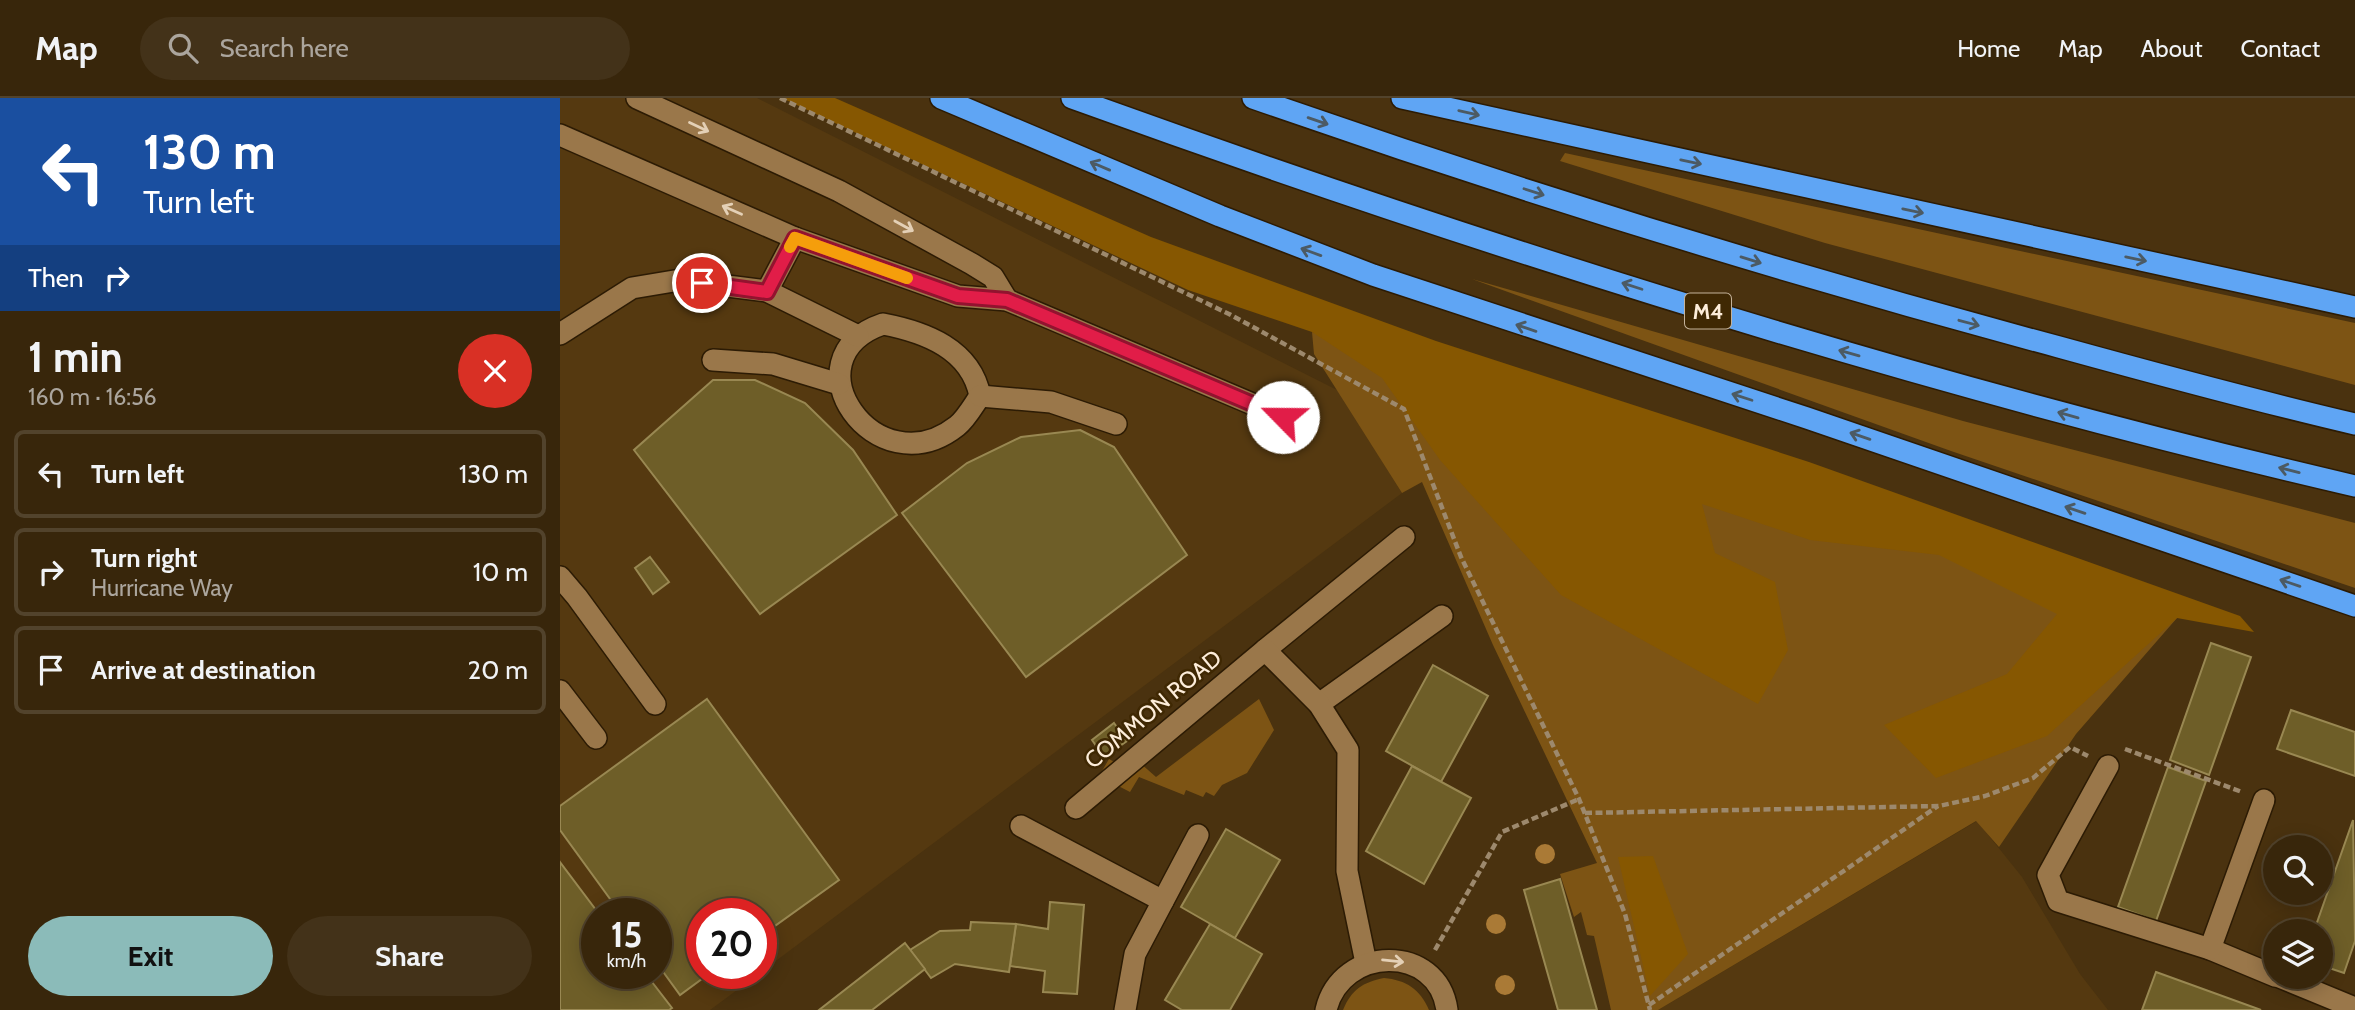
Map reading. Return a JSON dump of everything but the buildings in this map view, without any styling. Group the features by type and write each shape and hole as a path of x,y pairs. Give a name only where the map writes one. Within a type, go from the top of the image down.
{"highway":[{"path":"941,98 1220,216 1373,275 1543,334 1807,418 2355,606"},
{"name":"M4","path":"1072,98 1371,203 1734,320 2100,424 2355,486"},
{"path":"1253,98 1386,144 1763,264 1988,328 2355,424"},
{"path":"1402,98 2355,307"}],"street":[{"path":"637,98 839,191 993,277 1007,300"},
{"path":"560,135 795,238 958,296 1007,300 1283,417"},
{"path":"767,292 795,238"},
{"path":"563,324 632,288 680,280 767,292 858,336"},
{"path":"883,324 920,331 954,353 976,379 979,396 959,425 940,437 897,443 876,436 858,419 839,384 841,364 858,336 883,324"},
{"path":"713,360 773,364 839,384"},
{"path":"979,396 1051,402 1116,424"},
{"name":"COMMON ROAD","path":"1076,808 1404,537"},
{"path":"560,578 577,597 655,704"},
{"path":"1319,704 1442,616"},
{"path":"1265,650 1319,704 1348,750 1347,871 1366,963"},
{"path":"560,691 596,738"},
{"path":"2108,766 2049,875 2058,901 2210,949 2263,971"},
{"path":"2210,949 2264,800"},
{"path":"1021,826 1163,901"},
{"path":"1125,1010 1135,954 1198,835"},
{"path":"1326,1010 1334,988 1348,973 1366,963 1385,959 1405,962 1423,971 1438,986 1447,1010"},
{"path":"2307,989 2355,1009"}],"path":[{"path":"780,98 1229,314 1404,409 1461,557 1585,813 1625,915 1650,1007 1939,806"},
{"path":"1585,813 1939,806 1984,796 2033,778 2070,747 2108,766 2124,749 2264,800"},
{"path":"1423,971 1502,832 1579,799"}],"shaded area":[{"path":"560,98 757,98 1339,391 1402,493 777,960 777,898 686,898 686,989 738,989 710,1010 560,1010"},
{"path":"782,98 835,98 1151,237 1436,341 1809,462 2240,616 2254,632 2177,618 2047,736 1936,778 1884,725 2007,674 2057,614 1939,555 1810,540 1702,504 1715,553 1775,582 1788,650 1758,704 1561,595 1440,460 1382,378 1312,332 1188,290"},
{"path":"1565,153 2355,323 2355,385 1825,243 1560,161"},
{"path":"1472,279 1963,421 2355,523 2355,588 1951,451"},
{"path":"1312,332 1732,465 2177,618 2076,734 1999,847 1976,821 1658,1010 1611,1010 1594,936 1587,935 1581,912 1574,917 1560,874 1597,863 1493,645 1422,482 1402,493 1314,354"},
{"path":"1259,699 1274,730 1247,773 1222,785 1214,796 1206,792 1203,797 1186,790 1184,795 1139,777 1130,792 1099,776 1109,759 1128,770 1139,762 1156,777"},
{"path":"1977,821 2022,877 2080,974 2108,1010 1658,1010"},
{"path":"1653,856 1688,954 1650,996 1618,857"},
{"path":"1384,978 1399,981 1417,991 1429,1010 1343,1010 1359,988"}],"slow traffic":[{"path":"790,247 795,238 907,278"}],"route":[{"path":"702,283 767,292 795,238 958,296 1007,300 1283,417"}]}
